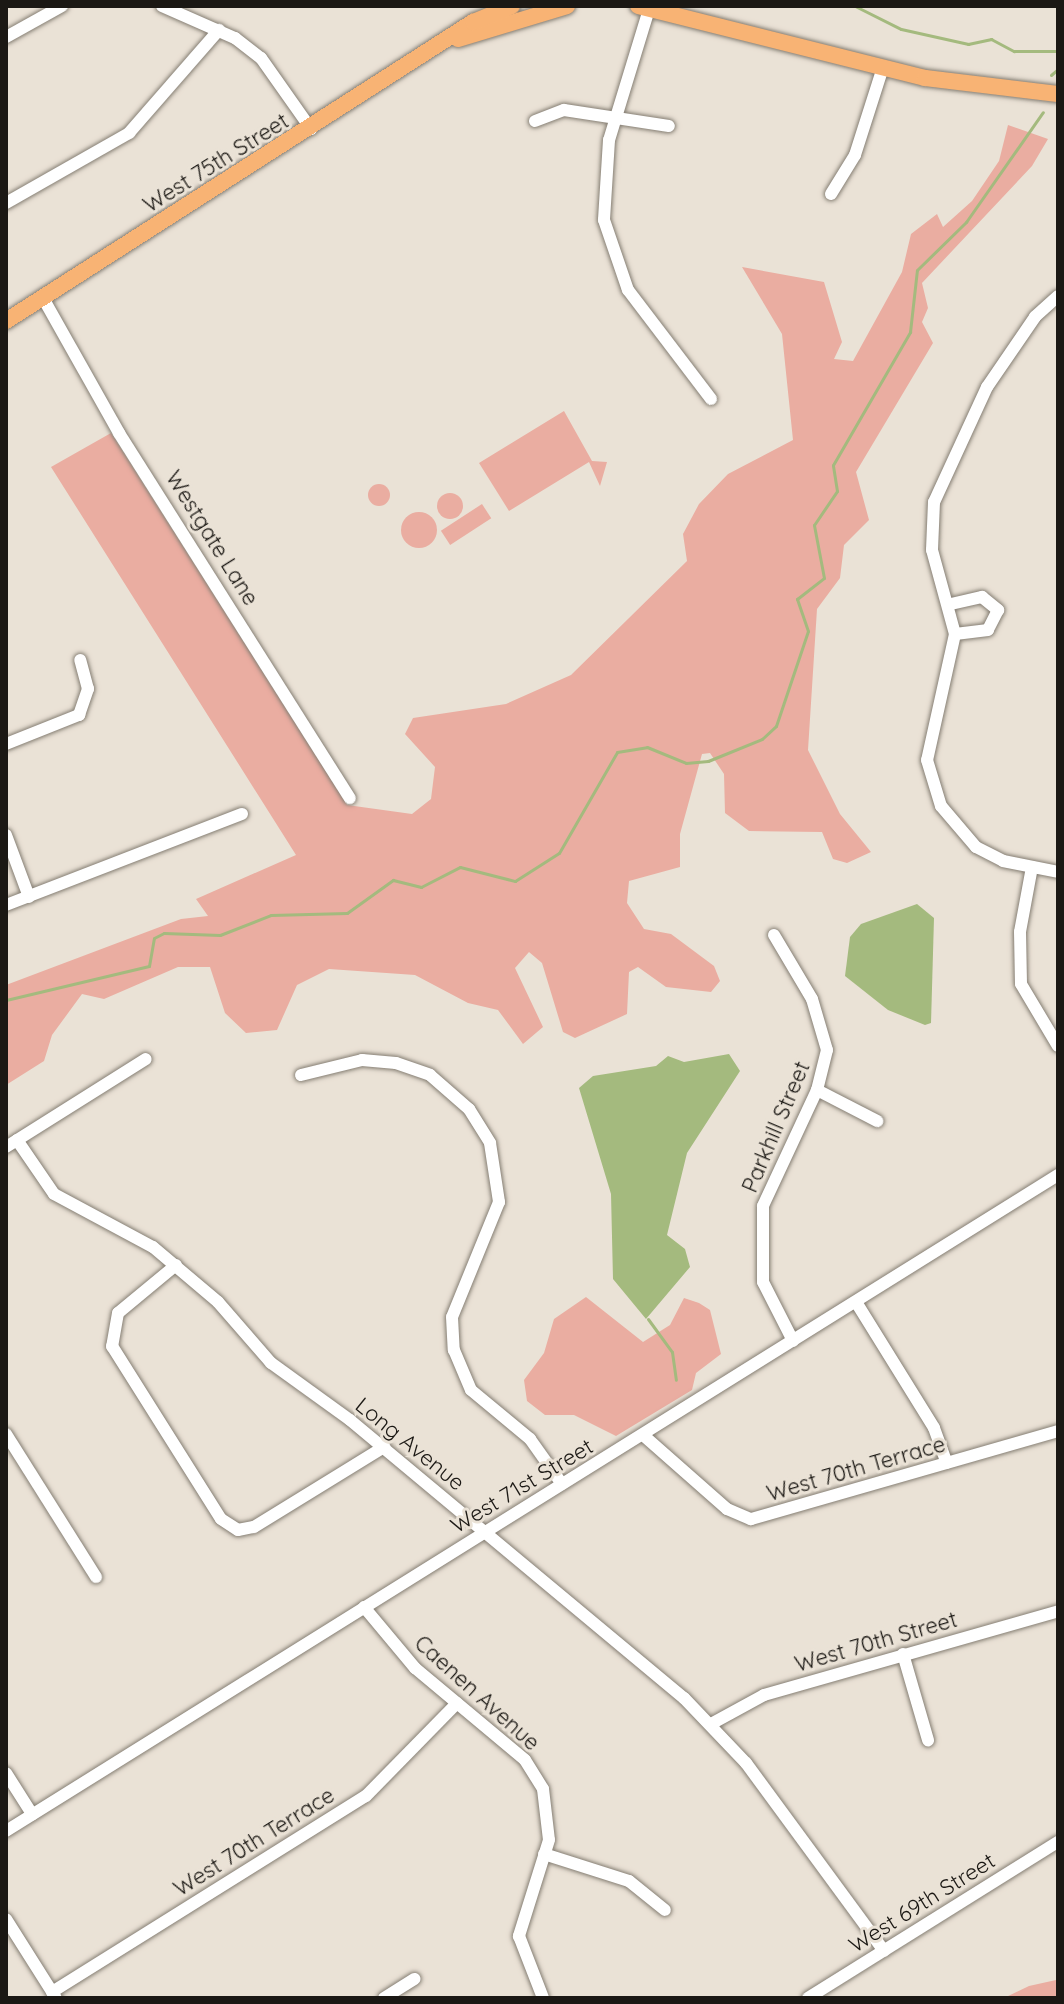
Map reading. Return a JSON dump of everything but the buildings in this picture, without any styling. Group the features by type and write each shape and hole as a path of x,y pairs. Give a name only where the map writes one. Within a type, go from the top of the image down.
{"main road":[{"name":"West 75th Street","path":"6,321 448,42 512,6"},
{"name":"West 75th Street","path":"448,42 567,6"},
{"path":"681,6 797,44"},
{"path":"646,7 978,88 1058,94"}],"street":[{"path":"6,37 62,6"},
{"path":"162,6 219,30 275,73 311,129"},
{"path":"646,7 603,175 608,243 628,290 711,399"},
{"path":"6,203 129,133 219,30"},
{"path":"831,194 855,155 883,67"},
{"path":"535,121 564,110 669,126"},
{"path":"1058,296 1035,317 987,387 939,489 930,533 951,604 955,634 928,743 931,783 948,817 976,847 1032,867 1058,872"},
{"name":"Westgate Lane","path":"43,298 119,433 350,798"},
{"path":"951,604 982,597 998,610 988,630 955,634"},
{"path":"6,744 79,715 88,689 80,660"},
{"path":"6,905 242,814"},
{"path":"6,835 29,897"},
{"path":"1032,867 1020,932 1021,984 1058,1046"},
{"name":"Parkhill Street","path":"774,935 823,1027 827,1050 817,1090 769,1182 762,1218 766,1297 793,1341"},
{"path":"12,1143 146,1059"},
{"path":"301,1075 362,1060 396,1063 430,1075 469,1109 490,1143 499,1202 452,1317 454,1350 471,1390 530,1439 562,1484"},
{"path":"817,1090 877,1121"},
{"name":"Long Avenue","path":"12,1143 54,1194 135,1234 176,1265 271,1363 384,1447 486,1530 711,1724 884,1951"},
{"name":"West 71st Street","path":"6,1831 1058,1175"},
{"path":"176,1265 114,1321 112,1346 221,1519 238,1530 254,1527 384,1447"},
{"path":"856,1302 934,1428 947,1463"},
{"name":"West 70th Terrace","path":"643,1435 727,1509 751,1519 1058,1431"},
{"path":"6,1434 96,1577"},
{"name":"Caenen Avenue","path":"364,1607 394,1646 536,1774 550,1823 544,1854 519,1936 543,1998"},
{"name":"West 70th Street","path":"711,1724 751,1699 1058,1611"},
{"path":"903,1654 928,1740"},
{"name":"West 70th Terrace","path":"54,1995 366,1796 457,1703"},
{"path":"6,1773 32,1814"},
{"name":"West 69th Street","path":"808,1998 1058,1842"},
{"path":"544,1854 629,1881 665,1910"},
{"path":"6,1919 54,1995"},
{"path":"384,1998 414,1979"}],"shaded area":[{"path":"1008,125 1048,139 1032,166 922,283 928,308 922,322 933,343 856,472 869,520 844,545 840,578 817,609 808,750 840,814 871,852 847,863 833,859 822,832 749,831 725,813 724,774 710,753 702,754 680,834 680,867 629,881 627,903 644,929 671,934 714,966 720,981 711,992 666,987 638,967 629,972 627,1014 575,1038 563,1032 542,963 529,952 515,968 543,1027 523,1044 498,1010 468,1003 415,975 329,969 297,985 277,1030 246,1033 225,1013 210,967 178,967 104,999 82,994 52,1035 44,1061 6,1085 6,985 181,919 208,916 196,899 296,855 51,467 111,433 347,805 412,814 431,799 435,767 405,734 413,718 506,704 571,675 687,561 683,534 699,504 728,474 793,440 782,334 742,267 824,282 842,342 834,359 853,361 902,272 911,234 937,214 943,227 972,201 999,161"},
{"path":"564,411 592,461 607,462 600,486 589,462 509,511 479,463"},
{"path":"379,484 387,487 390,495 387,503 379,506 371,503 368,495 371,487"},
{"path":"450,493 459,497 463,506 459,515 450,519 441,515 437,506 441,497"},
{"path":"482,504 491,518 450,545 441,531"},
{"path":"419,512 432,517 437,530 432,543 419,548 406,543 401,530 406,517"},
{"path":"917,904 934,918 931,1023 925,1025 888,1010 845,976 850,937 861,924"},
{"path":"729,1054 740,1071 687,1153 667,1235 685,1249 690,1267 646,1319 613,1279 611,1194 579,1088 593,1076 656,1066 668,1056 684,1062"},
{"path":"586,1297 643,1342 670,1325 684,1298 699,1303 710,1310 721,1354 696,1373 692,1390 616,1436 574,1415 545,1415 527,1401 524,1380 544,1353 554,1319"},
{"path":"1056,1980 1058,1998 1004,1998 1029,1986"}],"waterway":[{"path":"855,6 901,29 968,44 991,39 1014,51 1058,51"},
{"path":"1051,75 1058,69"},
{"path":"6,1000 149,966 154,938 164,933 220,935 271,915 347,913 393,880 421,887 460,867 515,881 559,853 617,752 647,747 686,763 708,761 762,739 776,726 808,631 797,599 824,578 814,525 837,491 833,465 910,332 917,270 966,222 1043,112"},
{"path":"648,1319 672,1352 676,1380"}]}
